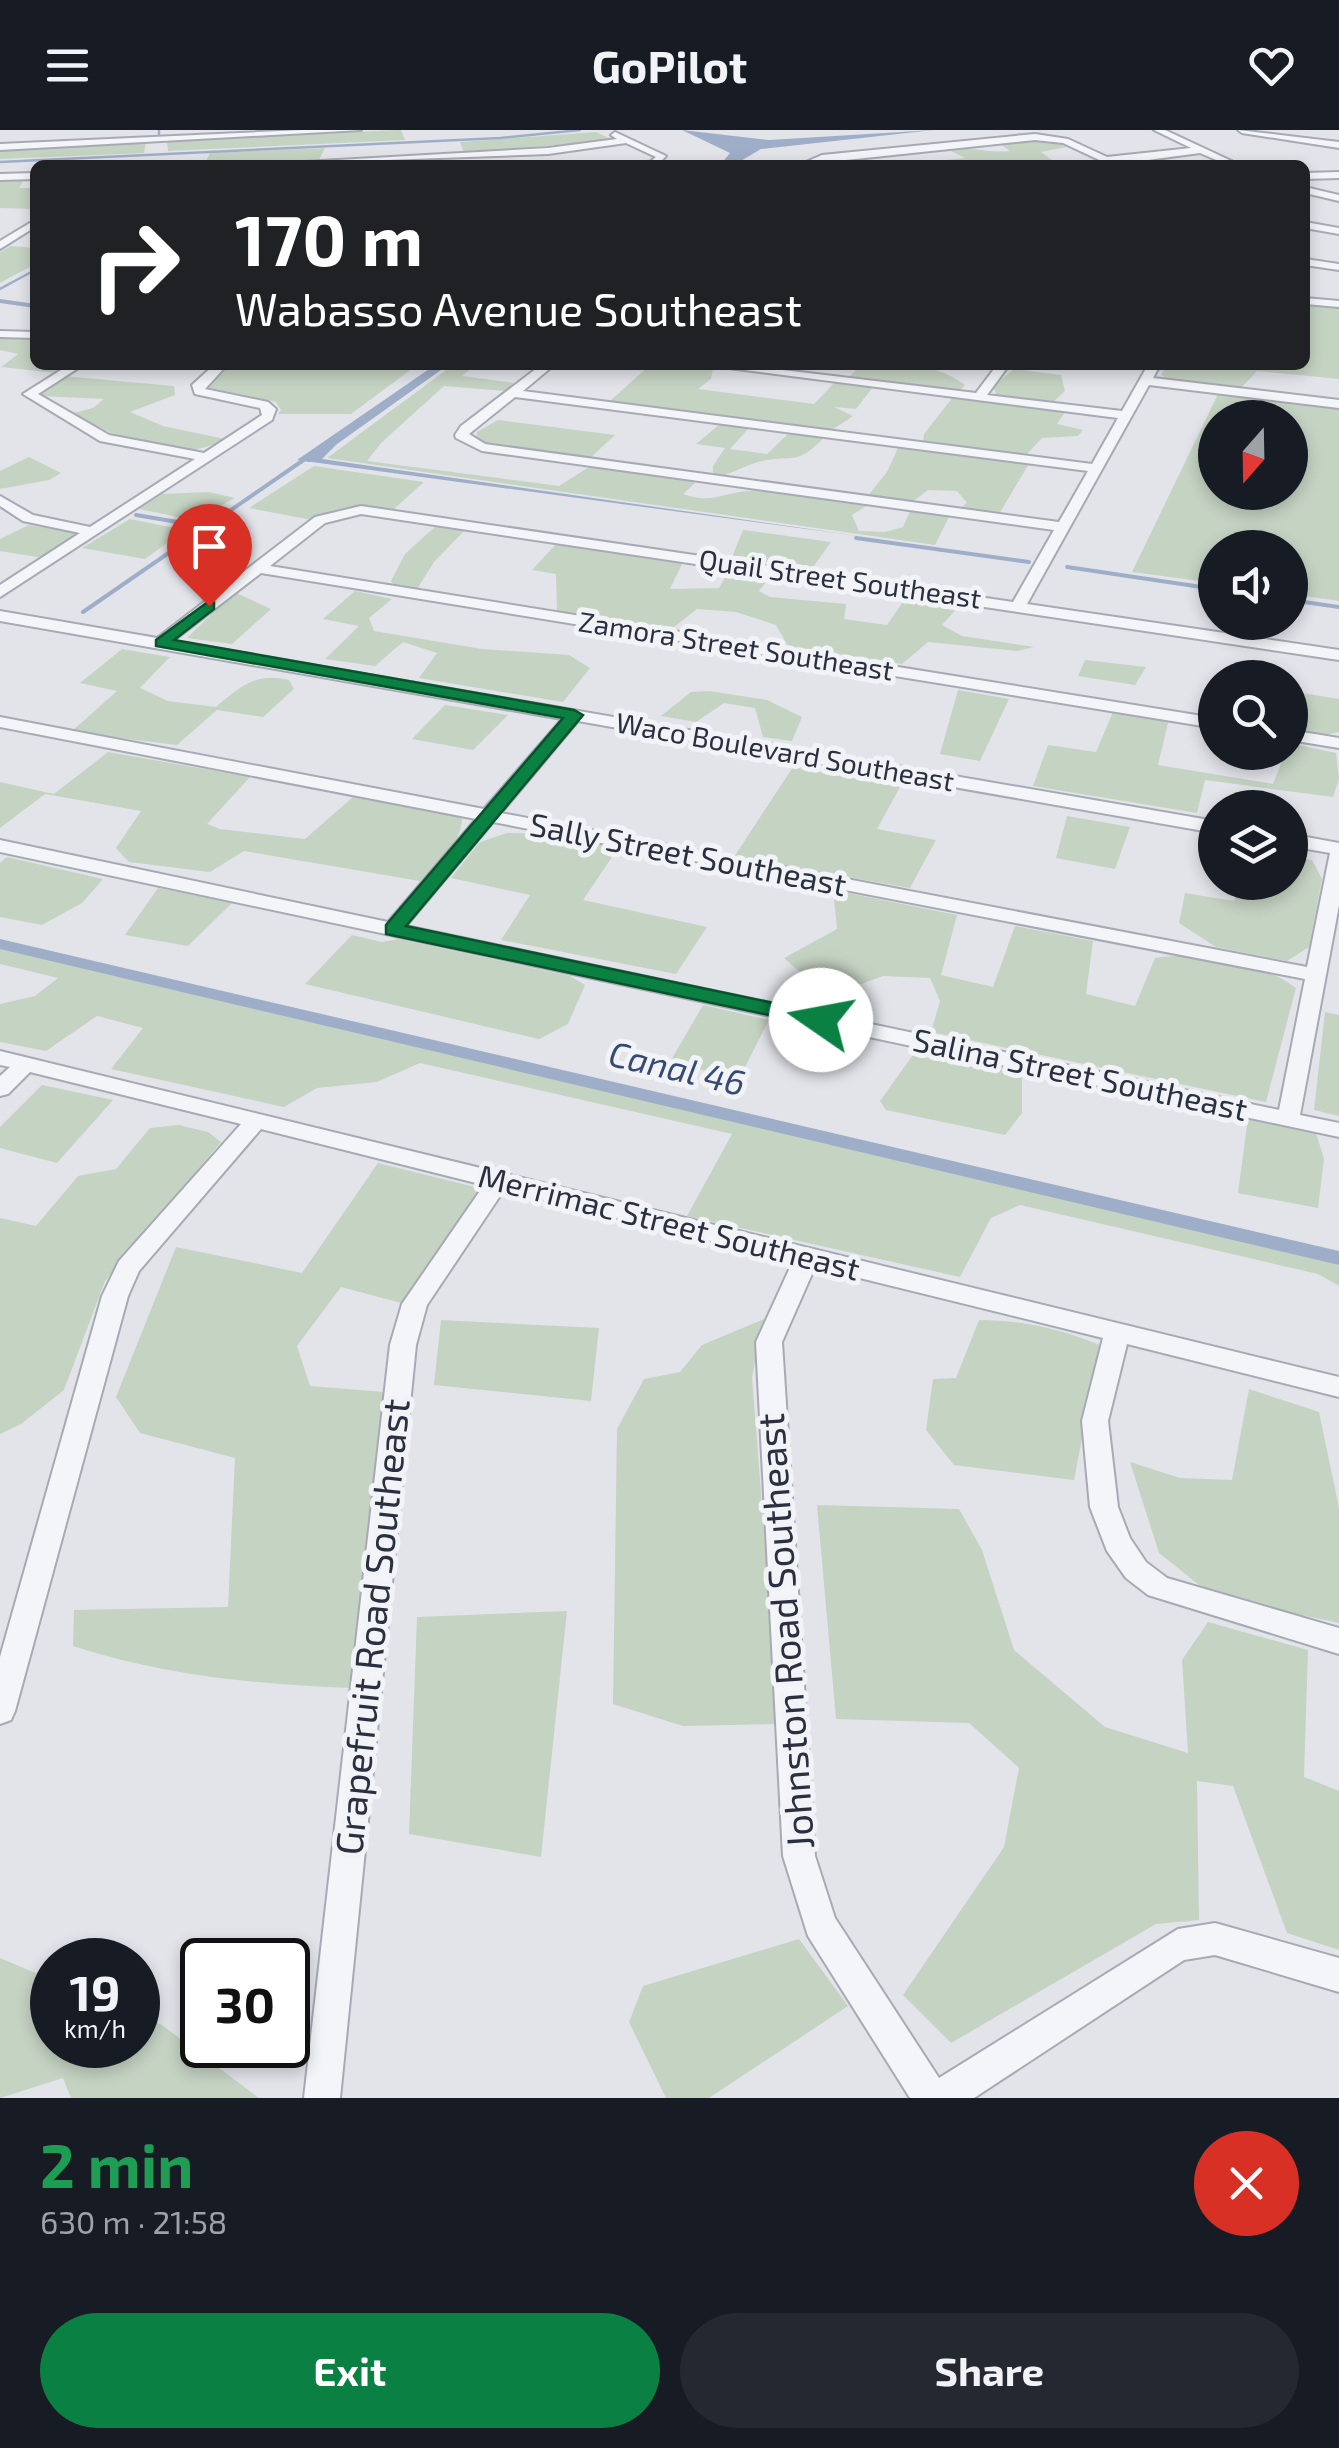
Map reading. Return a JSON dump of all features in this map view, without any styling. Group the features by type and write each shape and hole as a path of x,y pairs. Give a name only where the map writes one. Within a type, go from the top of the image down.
{"street":[{"path":"96,142 98,130"},
{"path":"0,147 220,133 356,130"},
{"path":"603,130 662,156 657,160"},
{"path":"1158,130 1223,160"},
{"path":"1242,130 1339,145"},
{"path":"817,160 1052,138 1106,160 1200,150"},
{"path":"359,160 548,151 628,140"},
{"path":"1310,176 1339,174"},
{"path":"0,177 30,176"},
{"path":"1310,191 1339,198"},
{"path":"0,246 30,226"},
{"path":"1310,227 1339,232"},
{"path":"1310,263 1339,267"},
{"path":"1310,301 1339,304"},
{"path":"2,334 30,335"},
{"path":"69,370 29,394 124,445 206,457"},
{"path":"0,592 268,417 270,409 254,402 199,391 198,385 215,370"},
{"path":"542,370 466,430 461,435 464,440 482,447 1063,527"},
{"path":"753,370 1126,416"},
{"path":"836,380 846,370"},
{"path":"978,398 999,370"},
{"path":"1019,606 1151,370"},
{"path":"1145,381 1339,404"},
{"path":"513,393 1096,468"},
{"path":"0,500 28,518 94,532"},
{"name":"Quail Street Southeast","path":"257,568 320,520 341,512 381,510 1339,655"},
{"path":"161,643 257,568"},
{"name":"Zamora Street Southeast","path":"257,568 1198,720"},
{"name":"Waco Boulevard Southeast","path":"0,616 1198,824"},
{"path":"393,929 574,715"},
{"name":"Sally Street Southeast","path":"0,722 1318,975"},
{"path":"1308,738 1339,743"},
{"path":"1288,1119 1339,851 1308,844"},
{"name":"Salina Street Southeast","path":"0,846 1339,1130"},
{"name":"Merrimac Street Southeast","path":"0,1058 1339,1387"},
{"path":"0,1089 25,1064"},
{"path":"0,1711 115,1296 128,1267 256,1120"},
{"name":"Grapefruit Road Southeast","path":"322,2098 404,1345 414,1304 498,1180"},
{"name":"Johnston Road Southeast","path":"808,1257 769,1342 799,1856 820,1925 931,2098"},
{"path":"1118,1334 1095,1422 1104,1507 1117,1542 1136,1570 1158,1587 1339,1641"},
{"path":"942,2098 1178,1945 1215,1939 1339,1975"}],"green space":[{"path":"401,130 405,140 168,151 167,141"},
{"path":"596,132 613,140 464,153 460,142"},
{"path":"1047,139 1067,147 1041,152 1052,160 946,160 965,158 945,148 1010,151 999,143"},
{"path":"146,142 144,153 0,159 0,149"},
{"path":"325,148 319,160 206,160 210,153"},
{"path":"24,179 19,188 30,188 30,209 0,208 0,180"},
{"path":"11,246 30,248 30,267 0,283 0,252"},
{"path":"1310,304 1339,307 1339,379 1257,371 1240,389 1168,381 1161,374 1164,370 1310,370"},
{"path":"0,338 30,339 30,370 62,370 57,373 1,367 18,354 0,350"},
{"path":"224,370 410,370 351,414 278,414 281,410 276,402 206,387"},
{"path":"446,370 469,370 462,376 515,383 505,391 444,386 381,443 367,461 559,486 589,467 688,480 695,483 683,494 701,498 760,490 790,492 866,506 852,515 859,531 885,532 903,527 911,509 950,515 935,545 327,458"},
{"path":"644,370 713,370 711,379 698,389 814,404 834,383 873,387 856,409 834,407 853,416 832,430 610,401"},
{"path":"856,370 934,370 965,385 959,391 850,376"},
{"path":"1013,370 1022,370 1061,375 1065,391 1052,403 997,396 993,386"},
{"path":"63,376 174,386 175,395 130,412 163,426 225,439 187,450 167,450 128,440 73,413 93,408 104,399 41,396 39,392"},
{"path":"1218,394 1274,400 1215,400"},
{"path":"953,397 1066,411 1057,424 1083,430 1078,436 1042,438 1026,455 923,443 924,434"},
{"path":"1308,404 1339,407 1339,601 1308,597 1308,530 1198,530 1198,581 1132,572 1198,435 1198,510 1308,510"},
{"path":"498,420 615,435 590,458 492,446 476,440 477,432"},
{"path":"720,424 749,428 730,449 767,454 789,433 824,438 799,456 759,462 713,476 713,466 725,448 696,444"},
{"path":"899,446 1030,462 999,514 959,509 967,503 957,491 928,490 911,503 867,497 887,472"},
{"path":"29,457 61,473 49,480 0,489 0,471"},
{"path":"314,466 424,482 394,509 359,506 312,520 249,508"},
{"path":"209,492 235,498 193,520 139,509 162,494"},
{"path":"130,519 185,530 145,559 82,548"},
{"path":"29,525 71,532 76,534 76,540 43,558 0,551 0,539"},
{"path":"437,525 466,529 434,562 417,589 396,588 391,581 405,554"},
{"path":"743,530 831,542 811,570 732,557"},
{"path":"559,541 684,560 670,589 719,588 730,568 773,573 759,591 770,597 846,604 844,619 887,625 907,596 961,604 942,625 962,636 1034,647 1017,651 928,642 902,664 788,646 776,625 736,612 697,609 669,631 557,611 556,574 532,570"},
{"path":"355,591 392,599 369,618 374,631 482,649 569,655 590,668 563,702 419,678 437,653 403,642 375,666 325,659 359,626 323,619"},
{"path":"234,592 271,609 232,644 187,638"},
{"path":"122,649 170,657 140,688 168,701 216,707 241,687 267,678 289,680 294,689 263,717 217,710 177,745 71,732 117,691 80,683"},
{"path":"1085,660 1146,667 1135,685 1078,676"},
{"path":"958,690 1009,699 980,761 940,754"},
{"path":"691,692 767,700 802,717 792,741 763,737 755,708 724,703 696,722 661,716"},
{"path":"1308,694 1339,699 1339,732 1308,732"},
{"path":"445,705 508,715 473,750 412,739"},
{"path":"1113,712 1169,719 1158,765 1273,784 1278,770 1308,770 1308,747 1336,753 1339,779 1333,797 1308,794 1308,790 1205,780 1203,790 1198,790 1197,813 1033,786 1048,745 1096,752"},
{"path":"108,752 250,777 207,824 220,829 305,839 353,797 462,816 461,826 448,852 420,881 244,851 210,872 129,862 116,848 141,811 45,794 0,828 0,782 54,794"},
{"path":"793,767 900,787 877,829 936,840 910,888 734,857"},
{"path":"1067,816 1130,827 1115,869 1056,858"},
{"path":"507,833 560,834 620,845 583,900 707,927 676,974 501,940 530,895 451,878 480,842"},
{"path":"7,857 103,879 82,903 42,925 0,917 0,863"},
{"path":"1308,859 1322,879 1309,947 1287,961 1216,947 1179,923 1185,893 1198,895 1198,900 1308,900"},
{"path":"158,888 232,903 188,946 125,935"},
{"path":"833,890 957,915 941,975 993,987 1015,926 1093,941 1086,994 1135,1006 1155,958 1209,957 1265,971 1296,988 1266,1102 931,1032 940,1001 930,978 883,976 853,987 802,974 784,958 837,929"},
{"path":"352,935 382,942 398,939 570,976 585,985 568,1024 539,1039 305,984"},
{"path":"0,948 1339,1263 1339,1286 1318,1274 1020,1205 991,1218 960,1277 687,1216 732,1134 420,1063 377,1082 317,1088 284,1107 111,1069 143,1028 97,1016 46,1051 0,1042 0,1004 35,996 58,978 0,964"},
{"path":"703,1005 769,1020 739,1079 670,1062"},
{"path":"1325,1012 1339,1015 1339,1116 1314,1110"},
{"path":"915,1052 1022,1072 1022,1113 1005,1135 886,1110 880,1101"},
{"path":"42,1085 113,1100 57,1163 0,1148 0,1127"},
{"path":"1248,1118 1316,1133 1324,1159 1318,1208 1238,1193"},
{"path":"179,1125 208,1132 221,1142 105,1281 64,1390 21,1424 0,1434 0,1218 36,1226 78,1176 116,1169 150,1128"},
{"path":"378,1163 479,1188 405,1304 341,1287 297,1346 310,1386 384,1392 352,1688 211,1677 142,1665 73,1646 74,1610 228,1607 235,1458 140,1433 116,1397 176,1247 302,1273"},
{"path":"764,1319 752,1377 779,1724 683,1726 613,1704 617,1429 644,1379 680,1372 702,1345"},
{"path":"441,1320 599,1328 591,1401 434,1385"},
{"path":"979,1320 1041,1326 1100,1345 1074,1480 954,1465 926,1430 933,1379 956,1378"},
{"path":"1249,1389 1319,1412 1339,1508 1339,1623 1213,1596 1159,1553 1130,1462 1180,1478 1232,1480"},
{"path":"817,1505 959,1509 982,1550 1014,1650 1105,1727 1188,1753 1182,1660 1208,1622 1308,1650 1304,1777 1339,1791 1339,1950 1287,1933 1233,1786 1197,1781 1199,1920 1156,1924 951,2043 903,1995 1004,1847 1019,1768 969,1723 836,1719"},
{"path":"567,1611 541,1857 409,1834 417,1617"},
{"path":"799,1939 848,2006 709,2098 666,2098 629,2022 643,1986"},
{"path":"0,1958 30,1971 30,2068 160,2068 160,2024 180,2039 180,2068 219,2068 259,2098 71,2098 63,2078 0,2098"}],"water":[{"path":"682,130 769,140 934,130 761,149 742,160 724,160 730,153"},
{"path":"428,370 441,370 337,444 322,459 865,537 297,460"}],"waterway":[{"path":"159,130 159,136"},
{"path":"42,160 500,138 580,130"},
{"path":"0,162 30,161"},
{"path":"0,289 30,273"},
{"path":"0,301 30,305"},
{"path":"206,527 305,459 309,460"},
{"path":"136,515 206,527"},
{"path":"83,612 206,527"},
{"path":"856,538 1029,562"},
{"path":"1067,567 1198,586"},
{"path":"1308,603 1339,607"},
{"name":"Canal 46","path":"0,944 1339,1258"}],"route":[{"path":"209,606 161,643 574,715 393,929 821,1020"}]}
